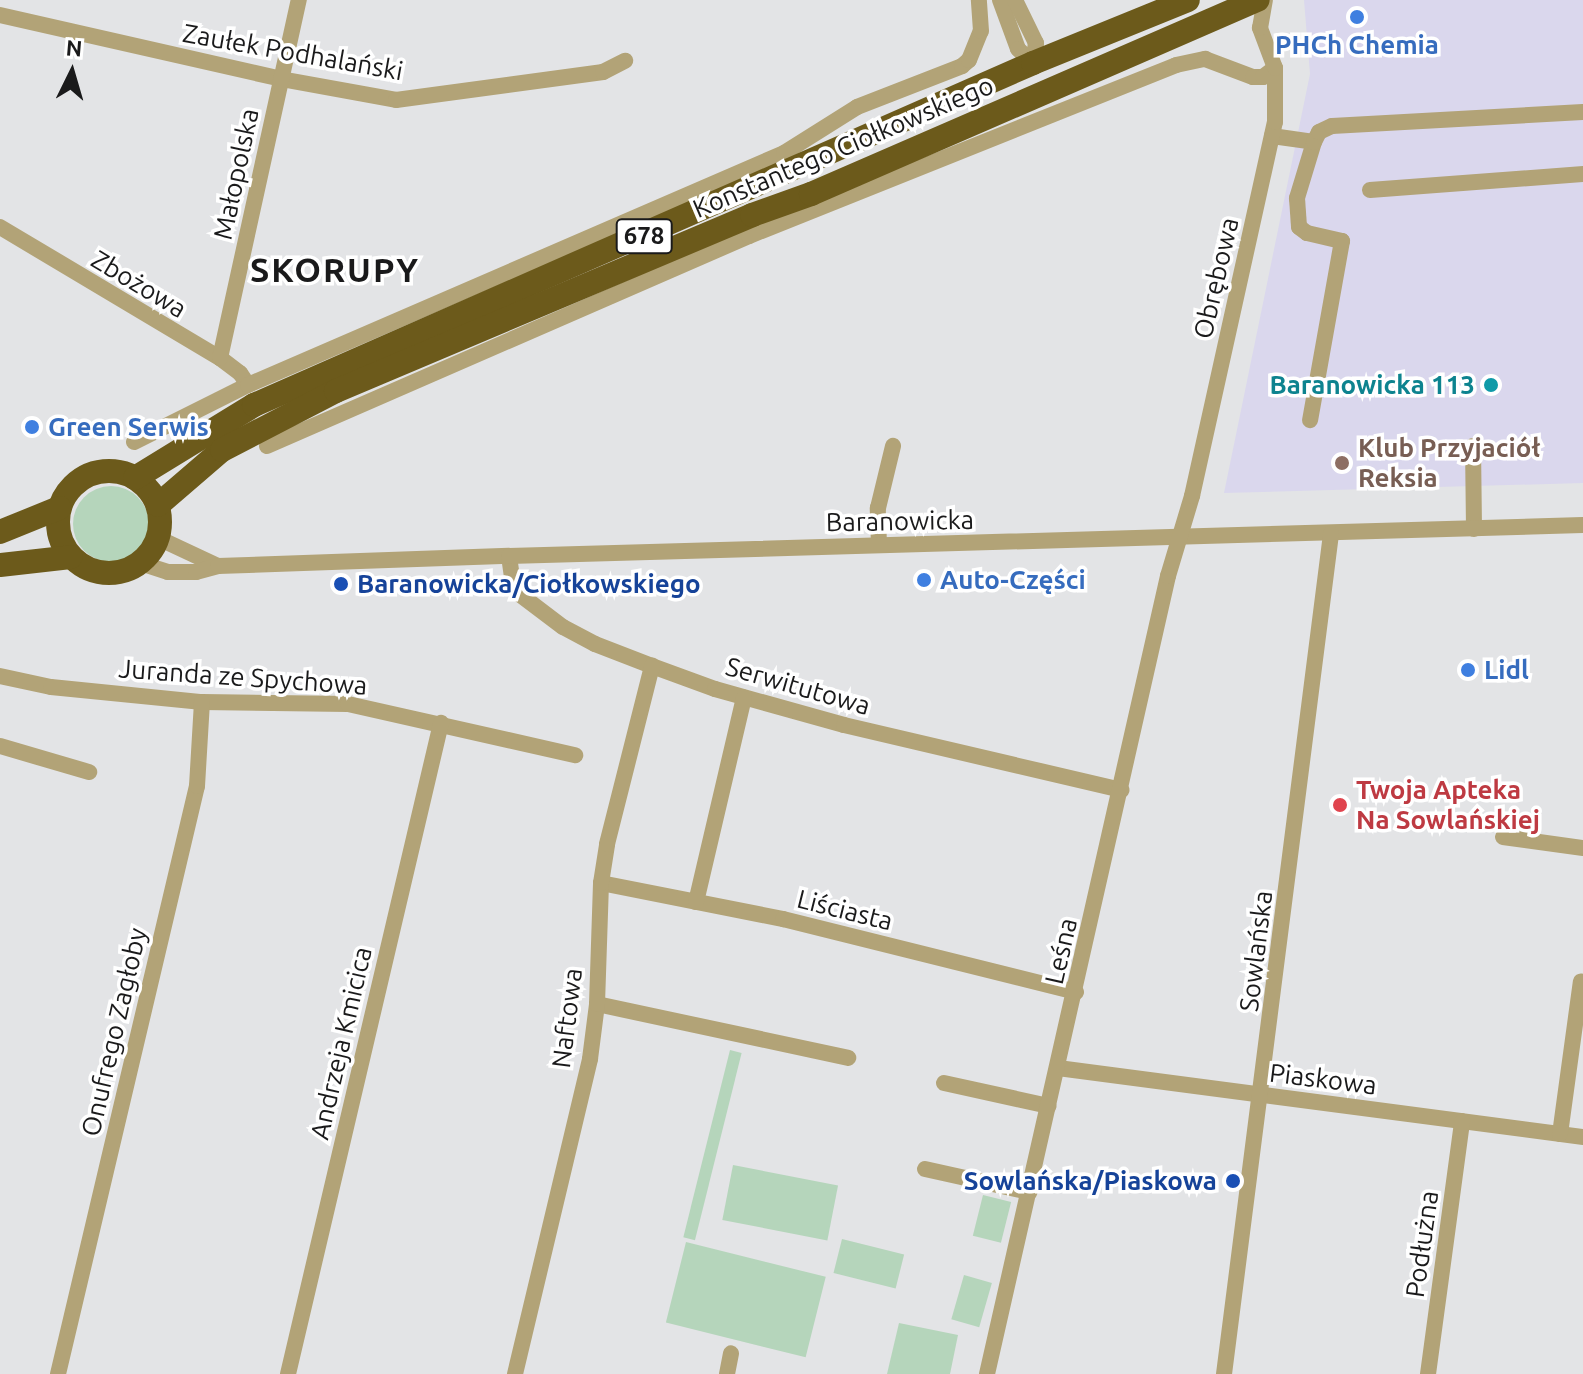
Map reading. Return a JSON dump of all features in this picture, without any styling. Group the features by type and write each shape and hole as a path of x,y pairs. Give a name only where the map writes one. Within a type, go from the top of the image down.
{"highway":[{"name":"Konstantego Ciołkowskiego","path":"135,478 254,405 1033,63 1188,0"},
{"name":"Konstantego Ciołkowskiego","path":"158,505 222,450 336,391 752,215 811,194 1258,0"},
{"path":"1033,63 1044,92"},
{"path":"119,472 135,478 158,505 158,538 140,563 112,574 83,567 71,557 62,543 58,526 59,508 75,484 93,473 119,472"},
{"path":"0,532 59,508"},
{"path":"0,565 71,557"}],"street":[{"name":"Małopolska","path":"220,358 299,0"},
{"path":"134,442 248,385 784,153 857,107 962,66 977,44 982,20 979,0"},
{"path":"1000,0 1018,49 1033,63"},
{"path":"1015,0 1036,43 1033,63"},
{"path":"1231,12 1260,28 1265,0"},
{"name":"Zaułek Podhalański","path":"0,15 281,79 396,100 603,72 625,61"},
{"name":"Obrębowa","path":"1179,539 1272,136 1277,98 1275,68 1260,28"},
{"path":"267,446 749,236 1176,65 1205,59 1253,77 1263,77 1275,68"},
{"path":"1310,420 1342,241 1307,233 1299,227 1297,198 1319,132 1332,126 1583,112"},
{"path":"1272,136 1314,142"},
{"path":"1370,190 1583,174"},
{"name":"Zbożowa","path":"0,227 220,358 240,373 248,385"},
{"path":"879,545 878,508 893,446"},
{"path":"1473,446 1474,529"},
{"name":"Baranowicka","path":"140,563 168,572 196,572 218,566 509,556 1583,525"},
{"name":"Sowlańska","path":"1224,1374 1331,534"},
{"name":"Baranowicka","path":"158,538 218,566"},
{"name":"Leśna","path":"987,1374 1179,539"},
{"name":"Serwitutowa","path":"509,556 514,590 574,633 652,666 744,698 970,757 1122,790"},
{"name":"Naftowa","path":"515,1374 590,1059 597,1004 601,883 607,844 652,666"},
{"name":"Juranda ze Spychowa","path":"0,676 51,687 202,702 348,704 575,755"},
{"path":"696,902 744,698"},
{"name":"Onufrego Zagłoby","path":"58,1372 197,786 202,702"},
{"name":"Andrzeja Kmicica","path":"288,1374 441,723"},
{"path":"0,746 89,772"},
{"path":"1503,837 1583,848"},
{"name":"Liściasta","path":"601,883 783,919 1076,992"},
{"path":"1560,1134 1581,981"},
{"path":"597,1004 848,1058"},
{"name":"Piaskowa","path":"1058,1068 1583,1137"},
{"path":"944,1083 1049,1106"},
{"name":"Podłużna","path":"1428,1374 1462,1121"},
{"path":"925,1169 1029,1192"},
{"path":"727,1374 731,1353"}],"shaded area":[{"path":"1304,0 1583,0 1583,483 1224,493 1310,74"}],"green space":[{"path":"111,486 125,489 138,497 146,510 149,524 146,538 138,551 125,559 111,562 97,559 84,551 76,538 73,524 76,510 84,497 97,489"},
{"path":"730,1050 742,1053 695,1240 683,1237"},
{"path":"733,1165 838,1185 827,1240 722,1220"},
{"path":"983,1195 1011,1202 1001,1243 973,1236"},
{"path":"842,1239 904,1254 896,1288 834,1273"},
{"path":"686,1242 826,1277 806,1357 666,1323"},
{"path":"964,1275 992,1283 979,1327 951,1319"},
{"path":"899,1323 958,1335 950,1374 887,1374"}],"place":[{"name":"PHCh Chemia","path":"1357,17"},
{"name":"Baranowicka 113","path":"1491,385"},
{"name":"Green Serwis","path":"32,427"},
{"name":"Klub Przyjaciół Reksia","path":"1342,463"},
{"name":"Auto-Części","path":"924,580"},
{"name":"Baranowicka/Ciołkowskiego","path":"341,584"},
{"name":"Lidl","path":"1468,670"},
{"name":"Twoja Apteka Na Sowlańskiej","path":"1340,805"},
{"name":"Sowlańska/Piaskowa","path":"1233,1181"}],"district":[{"name":"SKORUPY","path":"335,270"}]}
